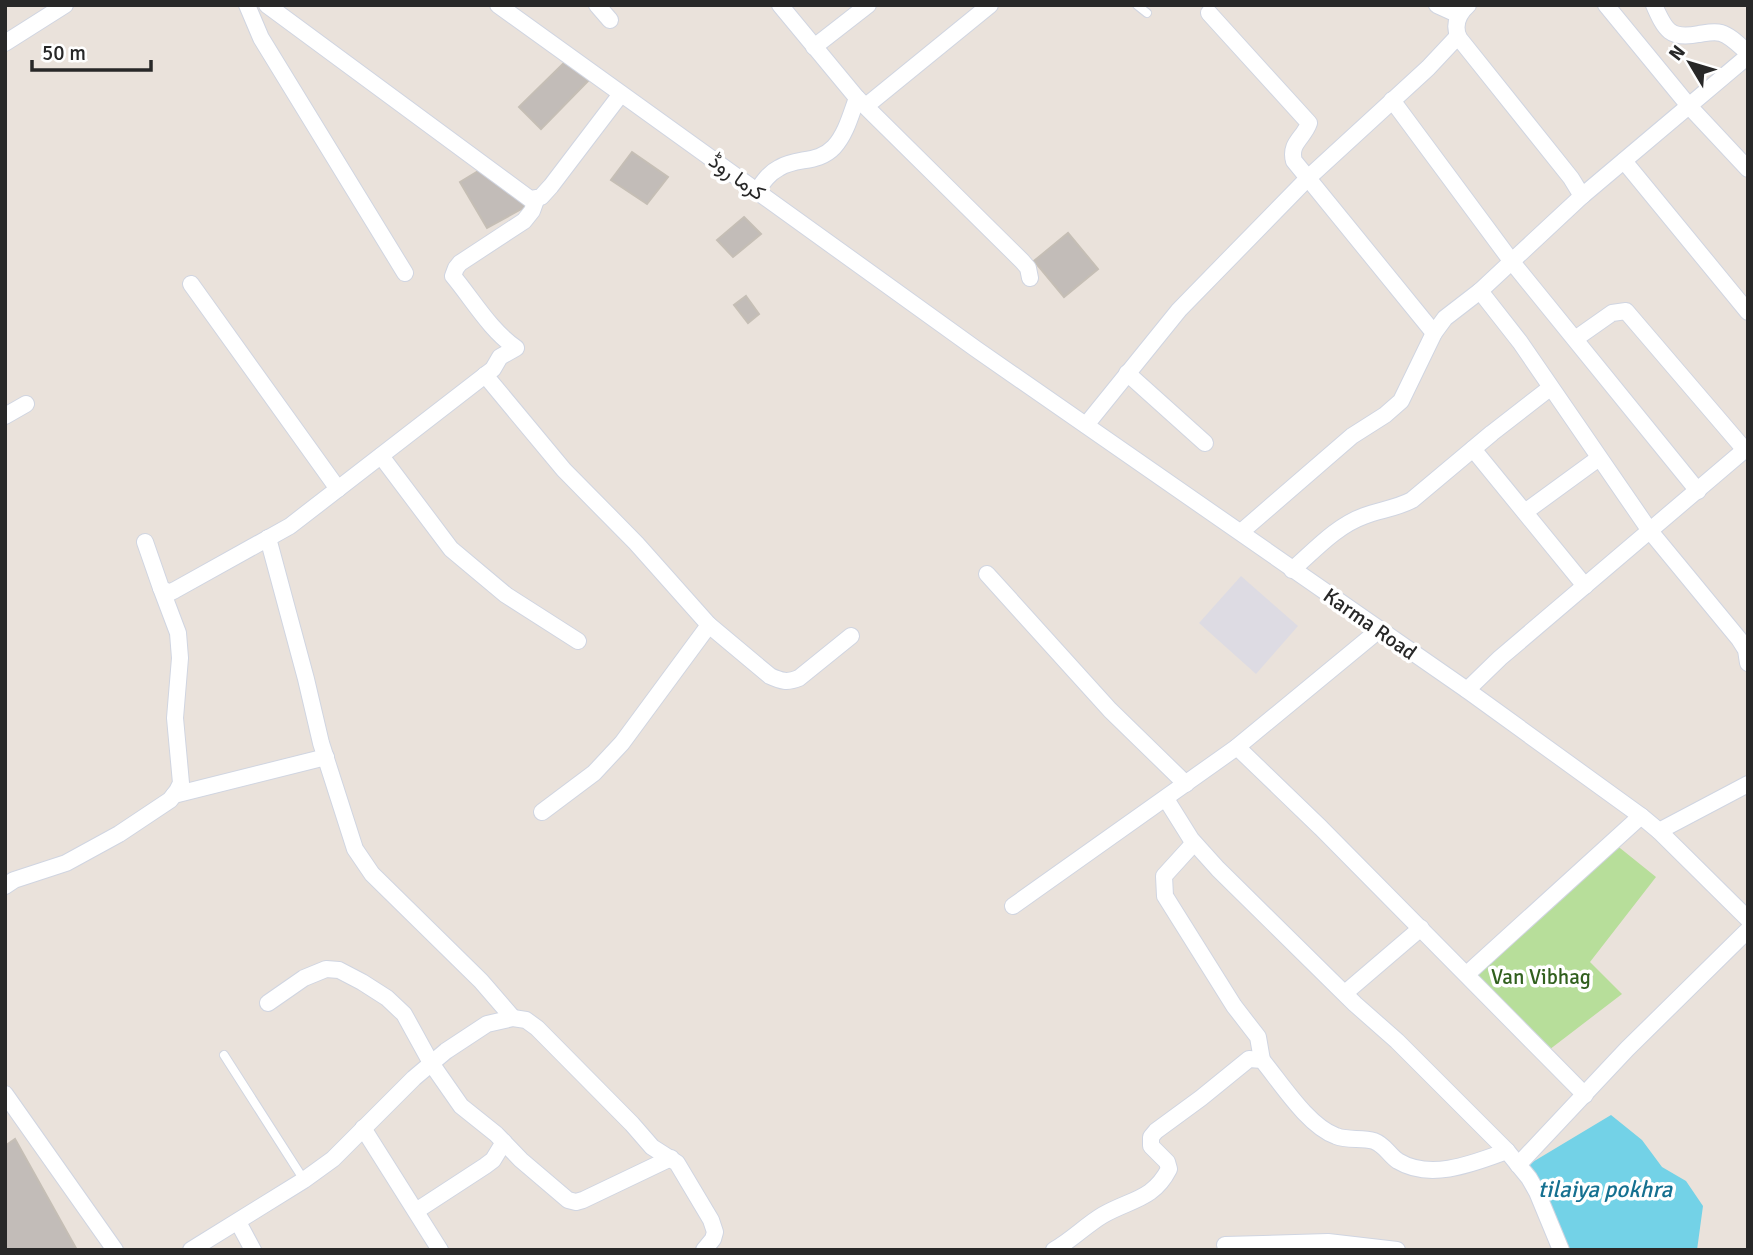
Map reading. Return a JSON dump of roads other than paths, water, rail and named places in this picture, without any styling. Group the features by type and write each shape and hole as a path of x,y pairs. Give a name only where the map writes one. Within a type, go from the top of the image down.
{"street":[{"path":"5,43 65,5"},
{"path":"247,5 261,38 405,273"},
{"path":"267,5 521,194 536,200"},
{"name":"کرما روڈ","path":"498,5 976,349"},
{"path":"597,5 610,20"},
{"path":"780,5 861,102 1022,261 1028,268 1030,278"},
{"path":"814,47 868,5"},
{"path":"757,191 770,174 782,166 811,161 833,149 861,102 990,5"},
{"path":"1437,5 1464,10 1455,24 1458,36 1571,178 1582,196"},
{"path":"1606,5 1689,106 1748,169"},
{"path":"1241,531 1352,436 1401,401 1434,333 1445,318 1480,291 1582,196 1748,54 1720,32 1676,36 1661,21 1654,5"},
{"path":"1209,13 1309,123 1295,143 1292,156 1434,333"},
{"path":"1086,425 1180,310 1308,178 1428,68 1458,36"},
{"path":"161,588 169,593 290,526 493,369 500,357 516,348 498,336 492,324 453,276 456,268 524,221 536,200 551,186 621,94"},
{"path":"1392,100 1512,262 1698,491"},
{"path":"1624,161 1662,211 1748,312"},
{"path":"191,284 338,489"},
{"path":"1480,291 1520,342 1650,531 1739,639 1746,650 1748,663"},
{"path":"1467,690 1746,448 1626,311 1612,313 1575,339"},
{"name":"Karma Road","path":"976,349 1241,531 1292,570 1467,690 1641,816 1748,919"},
{"path":"1127,373 1205,443"},
{"path":"485,375 564,470 636,543 709,625 770,676 790,682 799,678 850,636"},
{"path":"1292,570 1348,524 1363,516 1398,507 1412,500 1550,388"},
{"path":"5,416 26,404"},
{"path":"1473,449 1586,586"},
{"path":"381,456 451,549 506,595 578,641"},
{"path":"1525,512 1599,458"},
{"path":"268,538 326,757 355,849 372,874 481,981 513,1018"},
{"path":"5,886 14,880 74,859 119,834 170,800 181,783 175,718 180,659 178,634 145,542"},
{"path":"987,574 1110,710 1185,784"},
{"path":"542,812 594,773 622,743 709,625"},
{"path":"1013,906 1237,747 1379,630"},
{"path":"1237,747 1421,928 1585,1095"},
{"path":"174,795 326,757"},
{"path":"1659,831 1748,784"},
{"path":"1166,799 1195,843 1218,869 1507,1151 1537,1192 1561,1250"},
{"path":"1467,974 1641,816"},
{"path":"1195,843 1164,876 1165,896 1234,1006 1258,1037 1262,1060 1308,1115 1335,1136 1373,1141 1385,1147 1397,1160 1416,1168 1431,1170 1470,1164 1507,1151"},
{"path":"1345,993 1421,928"},
{"path":"1518,1164 1627,1049 1748,930"},
{"path":"268,1003 304,978 326,969 352,975 387,998 404,1014 431,1063 461,1106 504,1142 559,1195 576,1202 671,1158"},
{"path":"191,1250 333,1159 446,1051 486,1024 513,1018 526,1020 537,1028 652,1147 677,1163 711,1220 715,1236 704,1250"},
{"path":"1054,1250 1105,1214 1142,1198 1156,1188 1169,1169 1167,1162 1151,1146 1151,1137 1249,1059 1262,1060"},
{"path":"6,1096 115,1250"},
{"path":"363,1128 440,1250"},
{"path":"416,1212 493,1160 504,1142"},
{"path":"238,1222 253,1250"},
{"path":"1225,1245 1328,1242 1397,1250"}],"lane":[{"path":"1137,5 1147,13"},
{"path":"224,1055 304,1180"}],"water":[{"name":"tilaiya pokhra","path":"1611,1115 1642,1140 1662,1167 1686,1181 1703,1206 1697,1250 1562,1250 1526,1166"}],"park label":[{"name":"Van Vibhag","path":"1541,977"}]}
